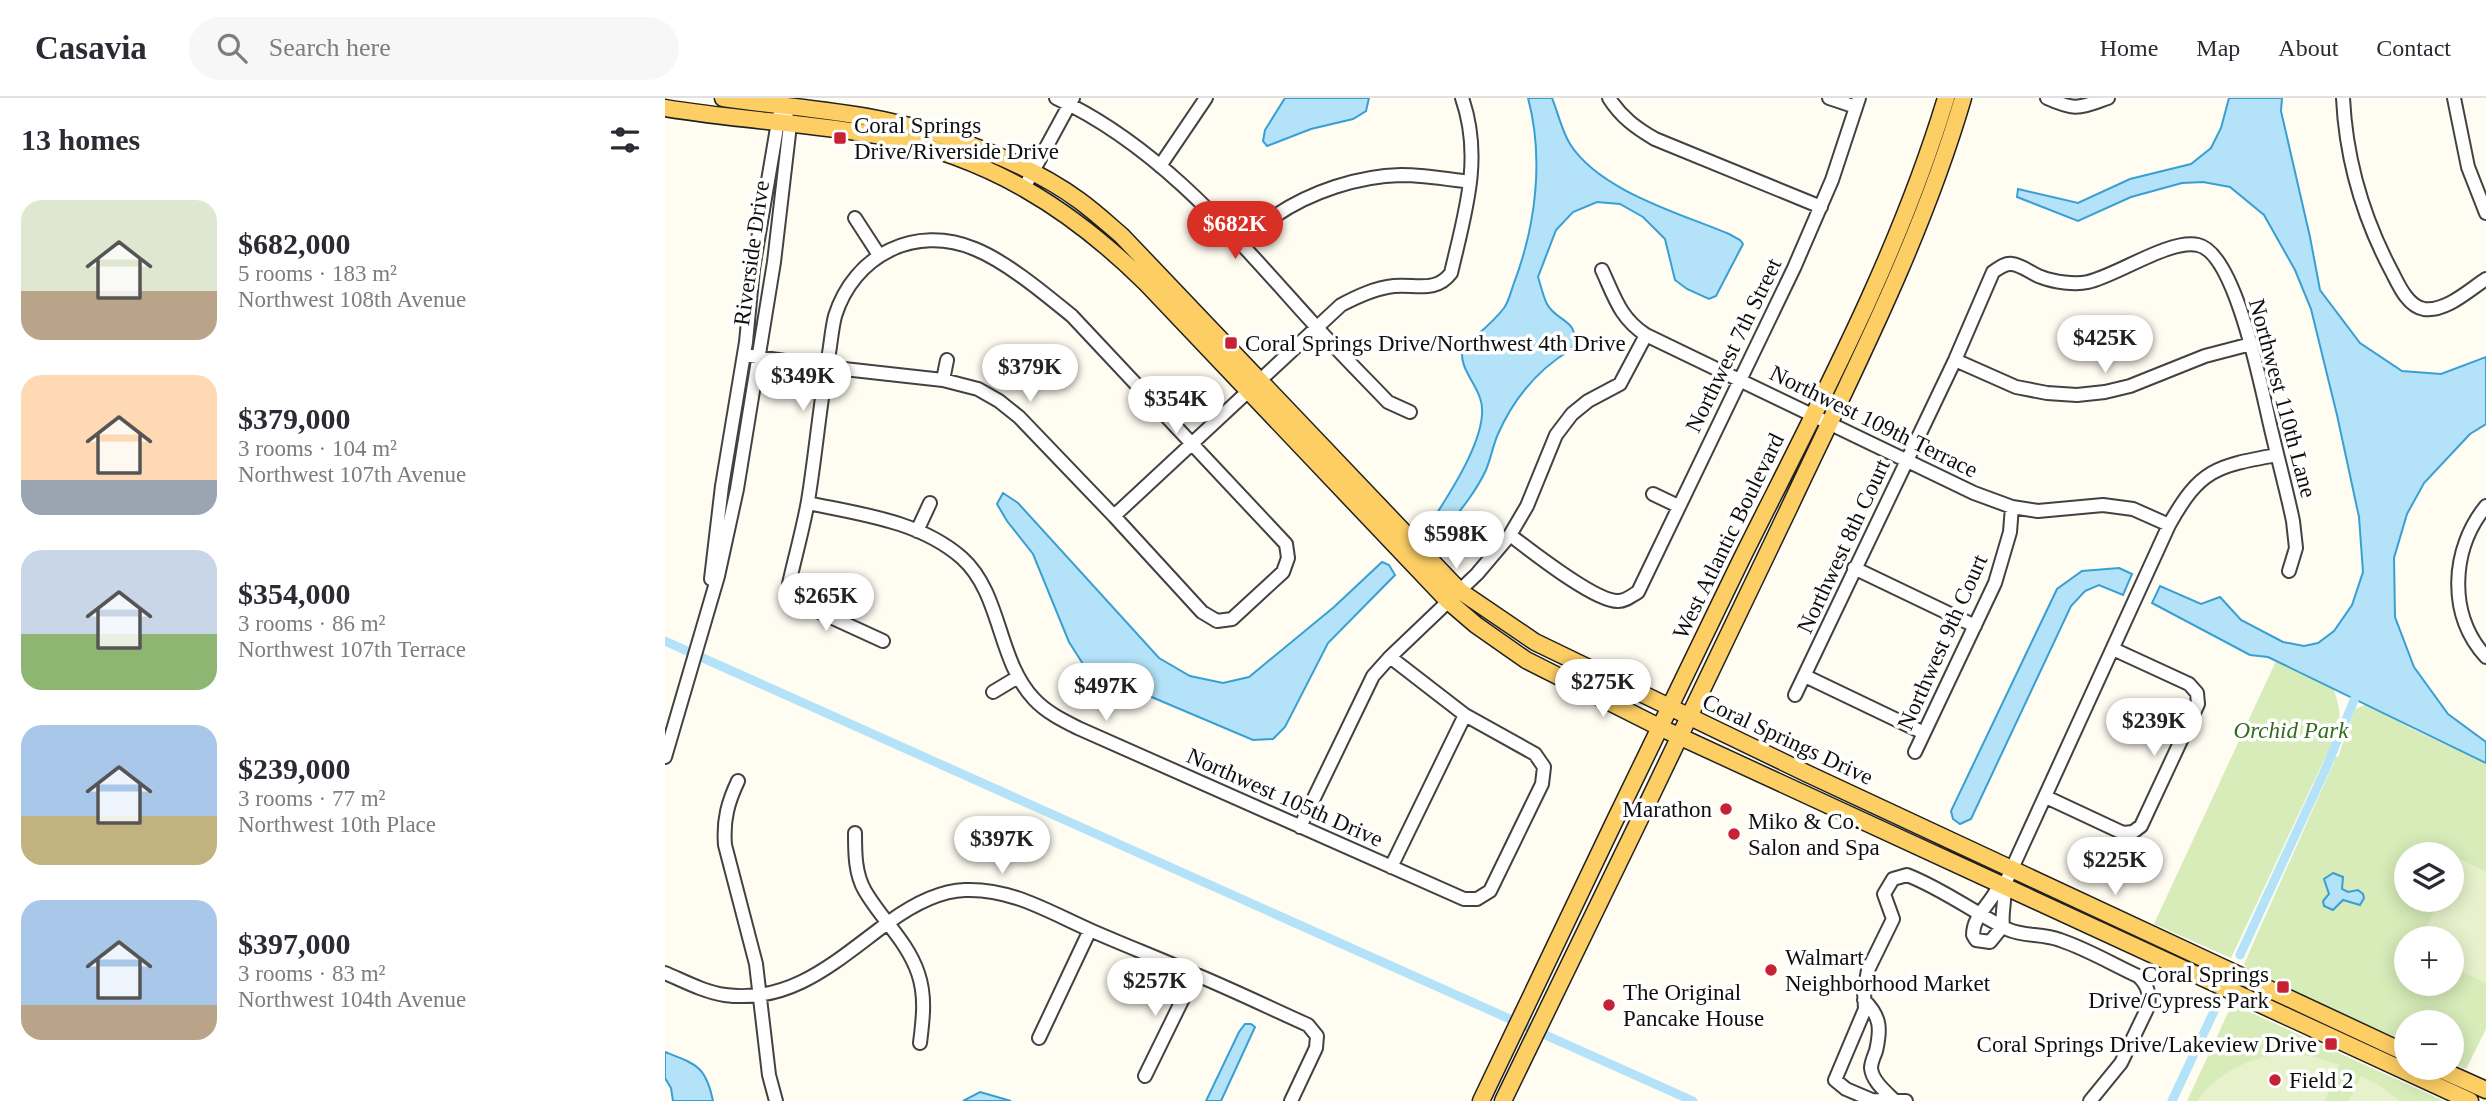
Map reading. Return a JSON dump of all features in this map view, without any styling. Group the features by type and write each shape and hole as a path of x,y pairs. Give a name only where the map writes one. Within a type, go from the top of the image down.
{"main road":[{"name":"Coral Springs Drive","path":"723,98 782,101 884,120 948,138 1031,172 1079,200 1122,236 1254,385 1454,596 1476,625 1526,660 1659,727 2470,1101"},
{"name":"West Atlantic Boulevard","path":"1481,1101 1668,707 1899,234 1946,98"},
{"name":"West Atlantic Boulevard","path":"1503,1101 1690,717 1906,257 1935,185 1963,98"},
{"name":"Coral Springs Drive","path":"665,108 880,136 943,152 985,167 1069,215 1111,248 1254,385"},
{"name":"Coral Springs Drive","path":"1454,596 1535,642 1668,707 2394,1047"},
{"path":"2464,1080 2486,1090"}],"street":[{"path":"1056,98 1071,101 1160,166 1242,244 1388,402 1410,412"},
{"path":"1160,166 1206,98"},
{"path":"1114,516 1341,305 1367,292 1393,286 1433,286 1445,281 1451,273 1471,182 1473,157 1462,98"},
{"path":"1609,98 1634,127 1655,139 1821,207"},
{"path":"1829,98 1858,102"},
{"path":"2047,98 2068,108 2078,108 2108,98"},
{"path":"2343,98 2352,163 2365,213 2381,251 2408,300 2423,309 2445,305 2486,279"},
{"path":"2454,98 2468,167 2486,213"},
{"name":"Riverside Drive","path":"665,757 719,576 737,489 774,262 783,124 782,101"},
{"path":"1024,188 1071,101"},
{"name":"Northwest 7th Street","path":"1510,535 1543,560 1603,598 1616,602 1627,600 1637,592 1741,380 1821,207 1858,102"},
{"name":"Riverside Drive","path":"707,614 722,486 744,355 753,270 783,124"},
{"path":"1242,244 1274,217 1328,189 1366,179 1399,175 1471,182"},
{"path":"855,218 879,255"},
{"path":"744,355 826,367 943,380 978,389 1019,417 1202,612 1217,621 1232,619 1283,572 1288,558 1286,544 1072,316 1040,290 976,249 951,242 926,240 902,245 879,255 859,272 845,291 835,317 826,367 808,503 789,584 792,594 800,603 883,641"},
{"name":"Northwest 110th Lane","path":"2002,265 2012,264 2042,278 2087,283 2149,256 2196,244 2207,248 2228,277 2251,344 2293,521 2296,548 2288,571"},
{"name":"Northwest 8th Court","path":"1795,695 1955,360 1993,272 2002,265"},
{"path":"753,270 762,282 757,329 760,340"},
{"name":"Northwest 109th Terrace","path":"1602,270 1630,325 1646,335 1975,493 2012,507 2038,511 2103,505 2133,509 2169,525"},
{"path":"1300,827 1373,676 1454,596 1510,535 1531,496 1556,435 1572,414 1588,401 1620,384 1646,335"},
{"path":"1955,360 2016,387 2077,395 2130,386 2205,356 2251,344"},
{"path":"943,380 947,360"},
{"path":"2004,886 1998,887 1973,928 1976,940 1990,942 2003,926 2001,914 2005,897 2004,886 2169,525 2182,502 2197,484 2212,472 2230,464 2277,455"},
{"path":"1653,494 1678,506"},
{"name":"Northwest 105th Drive","path":"808,503 885,519 917,531 962,558 978,577 1018,677 1033,698 1053,715 1464,899 1477,899 1490,891 1542,784 1543,767 1535,754 1465,715"},
{"path":"917,531 930,503"},
{"path":"2486,506 2475,520 2458,562 2458,591 2464,621 2478,649 2486,657"},
{"name":"Northwest 9th Court","path":"1915,752 1975,626 2003,558 2010,532 2012,507"},
{"path":"1854,568 1975,626"},
{"path":"2046,797 2123,833 2133,832 2141,826 2198,704 2197,693 2189,684 2113,649"},
{"path":"1390,657 1465,715 1391,867"},
{"path":"1805,676 1924,733"},
{"path":"993,692 1018,677"},
{"path":"738,781 728,802 725,845 757,964 768,1075 776,1101"},
{"path":"855,833 855,856 865,891 910,953 919,975 924,995 920,1043"},
{"path":"1900,1100 1872,1100 1846,1089 1835,1080 1865,1009 1868,971 1893,919 1884,894 1893,879 1907,875 1924,881 2020,934 2046,935 2060,940 2144,981 2149,997 2148,1007 2121,1063 2090,1101"},
{"path":"665,973 697,987 725,995 759,996 812,979 911,905 964,890 995,891 1025,900 1308,1025 1317,1036 1316,1048 1291,1101"},
{"path":"1039,1038 1090,930"},
{"path":"1145,1076 1195,974"},
{"path":"1864,1000 1874,1010 1880,1022 1881,1032 1871,1068 1874,1078 1900,1100"}],"green space":[{"name":"Orchid Park","path":"2276,661 2333,687 2339,707 2339,721 2329,753 2338,757 2355,709 2367,704 2414,730 2486,763 2486,1029 2466,1069 2464,1010 2394,1010 2394,1039 2308,1002 2244,964 2334,762 2325,758 2231,958 2154,924"},
{"path":"2464,861 2486,872 2486,983 2464,973 2464,926 2427,926 2434,912 2464,912"},
{"path":"2232,1004 2444,1101 2187,1101"},
{"name":"Field 2","path":"2288,1053 2315,1057 2340,1065 2325,1101 2197,1101 2216,1081 2237,1067 2261,1058"},
{"path":"2361,1076 2379,1085 2400,1101 2349,1101"}],"water":[{"path":"1285,98 1369,98 1366,111 1353,119 1311,129 1267,146 1263,141 1265,130"},
{"path":"1528,98 1552,98 1570,144 1600,175 1642,199 1729,234 1743,244 1716,296 1709,299 1675,280 1665,239 1643,217 1620,204 1597,202 1573,212 1556,230 1538,277 1547,304 1574,332 1572,349 1538,375 1519,397 1498,434 1488,465 1476,489 1436,541 1426,530 1465,466 1480,429 1480,398 1465,369 1462,349 1506,305 1528,238 1535,191 1536,144"},
{"path":"2229,98 2282,98 2281,111 2320,290 2360,343 2402,371 2441,374 2486,357 2486,424 2470,434 2424,483 2407,514 2394,558 2395,617 2414,667 2448,714 2486,742 2486,763 2268,657 2250,655 2152,603 2160,586 2201,604 2220,597 2241,620 2283,642 2304,646 2318,643 2334,631 2352,605 2363,572 2359,517 2311,309 2295,270 2264,215 2230,187 2203,182 2182,183 2131,197 2078,221 2017,197 2018,189 2078,203 2130,179 2191,164 2211,148 2221,128"},
{"path":"1003,493 1018,503 1159,658 1190,676 1223,683 1249,677 1334,607 1382,562 1389,565 1395,575 1328,643 1285,727 1273,739 1253,740 1102,676 1083,664 1069,642 1033,554 997,504"},
{"path":"2119,568 2132,574 2123,595 2099,585 2085,591 2071,606 1971,819 1960,824 1953,819 1951,811 2057,589 2082,571"},
{"path":"2333,873 2343,877 2342,889 2348,892 2358,890 2363,894 2360,905 2343,900 2333,910 2324,906 2323,901 2329,894 2324,879"},
{"path":"1245,1024 1255,1027 1221,1101 1206,1101 1239,1032"},
{"path":"665,1052 685,1060 703,1073 713,1101 673,1101 671,1088 665,1078"},
{"path":"980,1092 1011,1101 963,1101"}],"waterway":[{"path":"665,641 1693,1101"},
{"path":"2240,955 2326,768 2355,698"},
{"path":"2172,1101 2216,1007"}],"place":[{"name":"Coral Springs Drive/Riverside Drive","path":"840,138"},
{"name":"Coral Springs Drive/Northwest 4th Drive","path":"1231,343"},
{"name":"Marathon","path":"1726,809"},
{"name":"Miko & Co. Salon and Spa","path":"1734,834"},
{"name":"Walmart Neighborhood Market","path":"1771,970"},
{"name":"Coral Springs Drive/Cypress Park","path":"2283,987"},
{"name":"The Original Pancake House","path":"1609,1005"},
{"name":"Coral Springs Drive/Lakeview Drive","path":"2331,1044"},
{"name":"Field 2","path":"2275,1080"}]}
